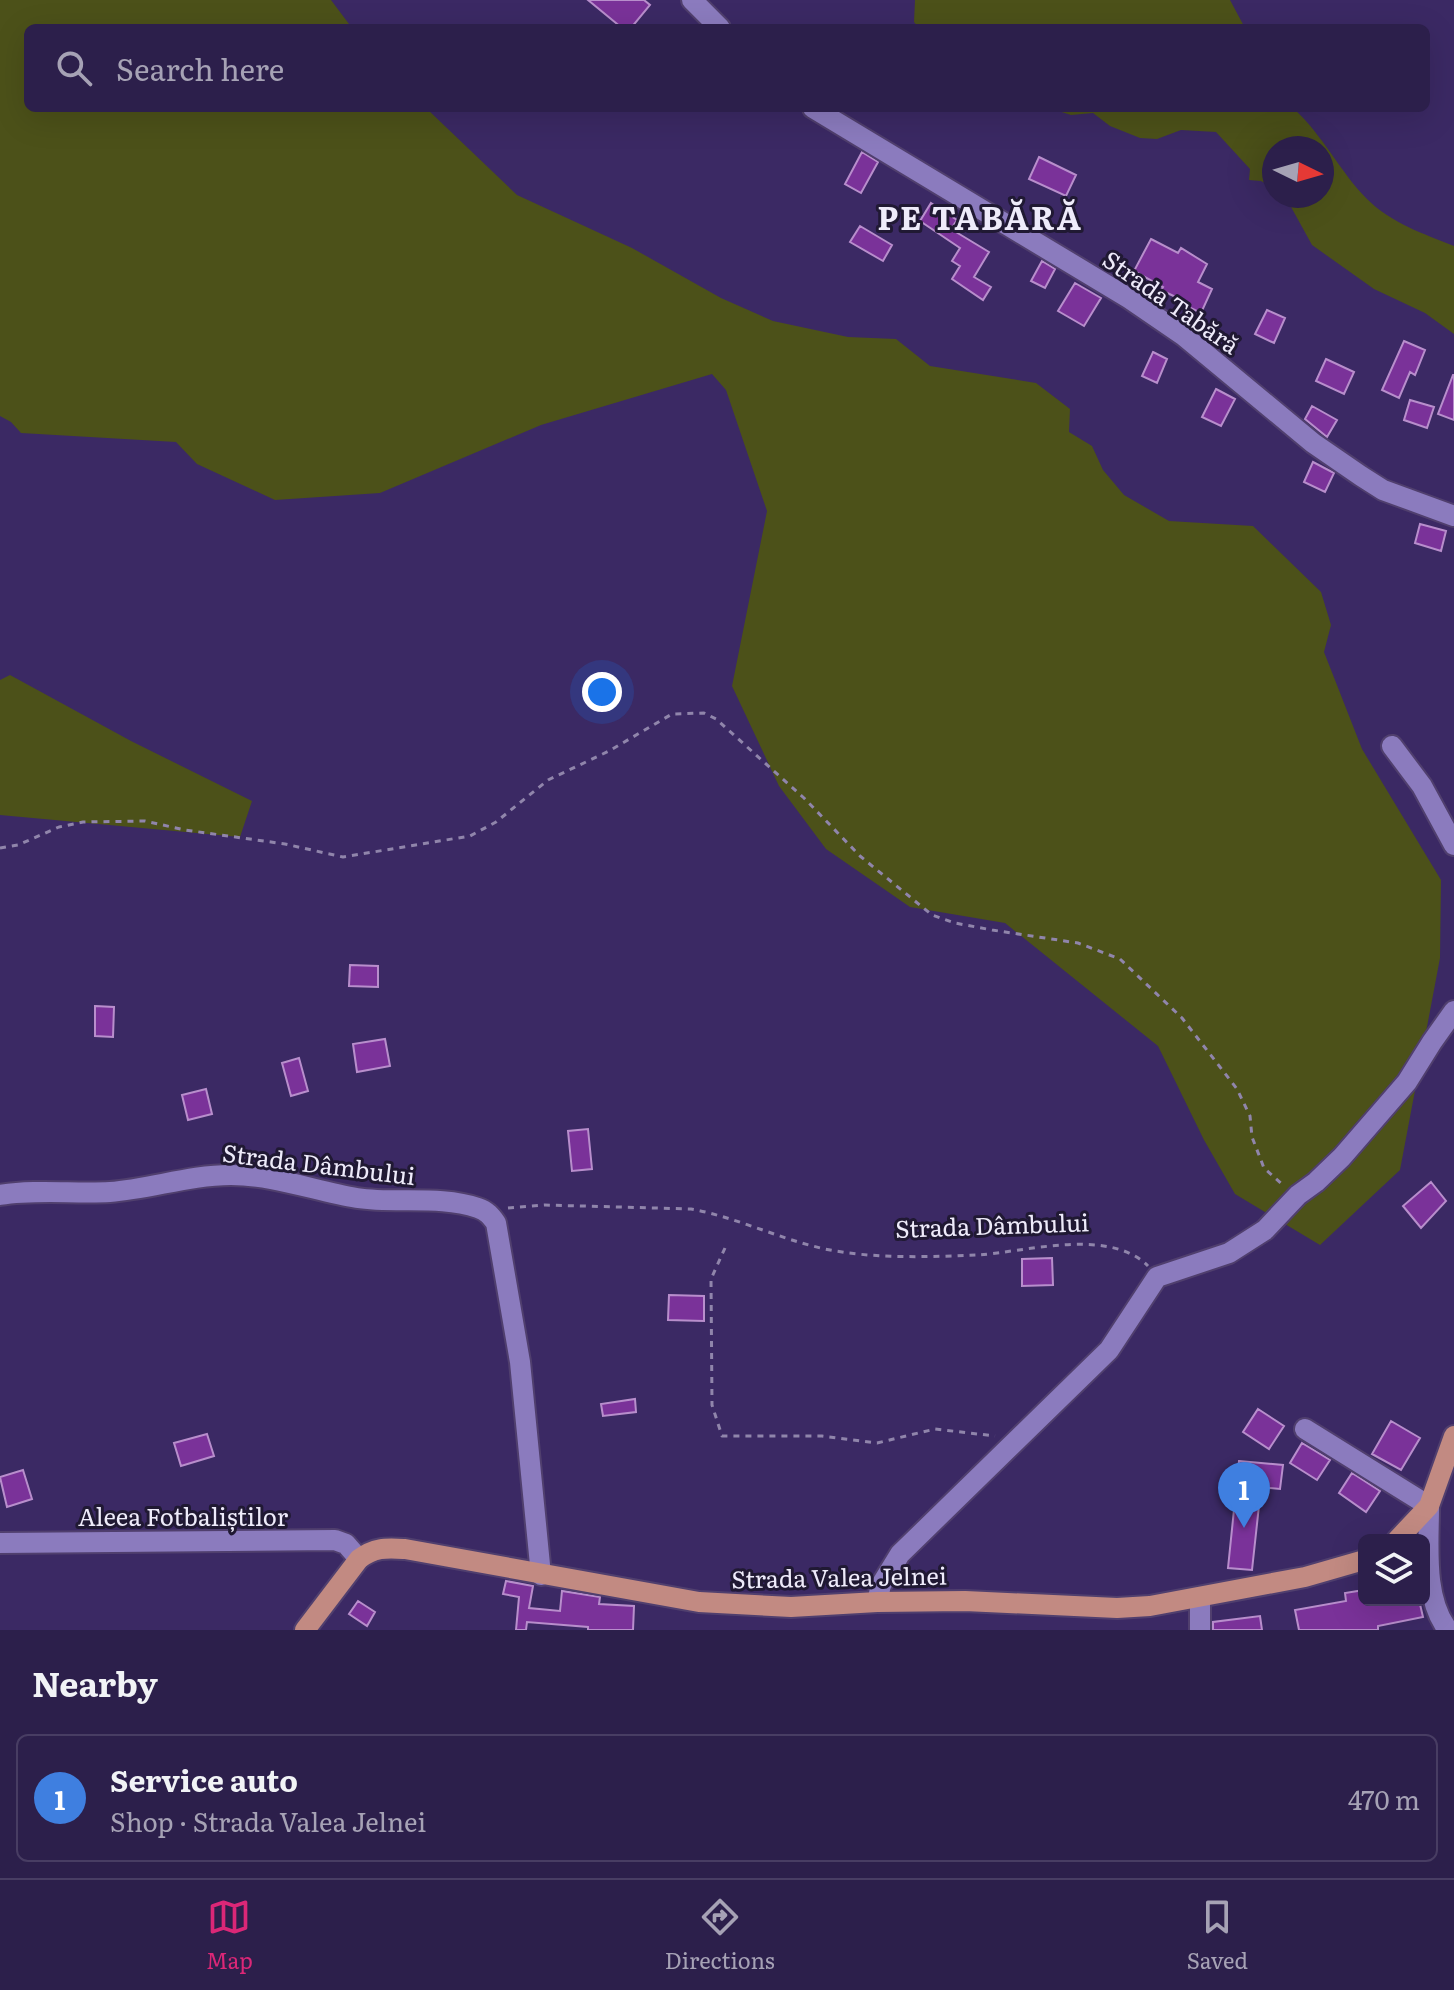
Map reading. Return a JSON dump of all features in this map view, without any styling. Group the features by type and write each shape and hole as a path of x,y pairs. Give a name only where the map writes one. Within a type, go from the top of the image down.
{"main road":[{"path":"1403,1534 1429,1506 1454,1436"},
{"name":"Strada Valea Jelnei","path":"359,1559 371,1550 405,1549 699,1602 791,1607 965,1601 1117,1608 1200,1598 1305,1577 1358,1562"},
{"path":"305,1630 359,1559"}],"street":[{"path":"692,0 716,24"},
{"name":"Strada Tabără","path":"820,112 1130,299 1184,336 1313,443 1361,476 1383,490 1454,516"},
{"path":"1392,746 1428,796 1454,845"},
{"path":"877,1602 881,1585 900,1554 1109,1350 1157,1277 1229,1253 1265,1230 1364,1134 1407,1082 1454,1011"},
{"name":"Strada Dâmbului","path":"0,1195 112,1192 178,1179 233,1175 266,1178 391,1202 462,1204 489,1213"},
{"path":"489,1213 496,1223 520,1362 541,1575"},
{"path":"1305,1429 1429,1506 1435,1608 1448,1630"},
{"name":"Aleea Fotbaliștilor","path":"0,1543 335,1540 346,1544 359,1559"},
{"path":"1200,1598 1200,1630"}],"path":[{"path":"0,848 18,845 59,827 83,822 145,821 285,844 343,857 470,836 496,822 548,780 609,751 672,714 704,713 716,719 804,798 860,856 932,915 980,927 1078,943 1120,959 1182,1018 1237,1089 1250,1116 1252,1137 1264,1168 1277,1182 1298,1195"},
{"name":"Strada Dâmbului","path":"489,1213 517,1206 545,1205 654,1207 710,1212 789,1240 828,1250 897,1256 979,1255 1099,1245 1138,1257 1157,1277"},
{"path":"725,1248 711,1279 712,1405 722,1436 822,1436 877,1443 935,1429 993,1435 1013,1444"}],"green space":[{"path":"0,0 331,0 349,24 24,24 24,112 430,112 517,195 632,248 721,298 773,321 848,337 896,339 930,366 1036,383 1070,409 1069,432 1092,446 1103,470 1124,495 1169,521 1253,526 1321,592 1331,625 1324,652 1362,749 1441,880 1440,958 1400,1170 1320,1245 1235,1194 1204,1140 1158,1046 1005,923 910,907 826,849 779,786 732,686 767,511 726,390 712,374 541,425 380,493 275,500 197,464 176,442 21,433 0,416"},
{"path":"915,0 1230,0 1243,24 916,24"},
{"path":"1062,112 1297,112 1318,136 1262,136 1262,182 1249,180 1250,169 1216,132 1181,130 1157,139 1140,138 1110,126 1093,113 1071,115"},
{"path":"1334,158 1357,188 1386,215 1454,246 1454,334 1425,313 1374,289 1312,245 1292,208 1334,208"},
{"path":"10,675 131,741 252,801 240,837 0,815 0,680"}],"building":[{"path":"588,0 644,0 650,5 634,24 617,24"},
{"path":"862,152 878,162 861,193 845,184"},
{"path":"1039,157 1076,175 1066,196 1029,179"},
{"path":"931,203 957,220 951,229 989,252 974,277 991,287 983,300 952,279 960,266 952,261 960,248 920,221"},
{"path":"860,226 892,245 883,261 850,242"},
{"path":"1151,239 1178,253 1181,248 1207,264 1198,282 1212,289 1201,313 1180,303 1182,300 1134,271"},
{"path":"1042,261 1055,269 1045,288 1031,281"},
{"path":"1075,283 1101,298 1084,326 1058,311"},
{"path":"1267,310 1285,318 1274,343 1255,334"},
{"path":"1404,341 1425,350 1415,375 1410,372 1399,398 1382,390"},
{"path":"1153,352 1167,359 1157,383 1142,376"},
{"path":"1326,359 1354,372 1344,394 1316,381"},
{"path":"1454,375 1454,420 1438,414"},
{"path":"1216,389 1235,399 1221,426 1202,417"},
{"path":"1410,400 1434,407 1427,428 1404,420"},
{"path":"1312,406 1337,420 1327,437 1305,419"},
{"path":"1313,462 1334,473 1325,492 1304,482"},
{"path":"1420,524 1446,531 1441,551 1415,543"},
{"path":"350,965 378,966 378,987 349,986"},
{"path":"95,1006 114,1007 113,1037 95,1036"},
{"path":"385,1039 390,1066 357,1072 353,1044"},
{"path":"299,1058 308,1091 291,1096 282,1063"},
{"path":"206,1089 212,1114 188,1120 182,1095"},
{"path":"588,1129 592,1169 572,1171 568,1131"},
{"path":"1431,1182 1446,1201 1421,1228 1403,1206"},
{"path":"1052,1258 1053,1285 1022,1286 1022,1259"},
{"path":"669,1295 704,1296 704,1321 668,1320"},
{"path":"635,1399 636,1412 603,1416 601,1404"},
{"path":"1258,1409 1284,1426 1269,1449 1243,1432"},
{"path":"1391,1421 1420,1438 1401,1470 1372,1454"},
{"path":"207,1434 214,1456 181,1466 174,1443"},
{"path":"1302,1443 1330,1460 1317,1480 1290,1463"},
{"path":"1239,1461 1283,1465 1280,1489 1261,1487 1252,1570 1228,1568"},
{"path":"23,1470 32,1499 7,1507 0,1477"},
{"path":"1352,1473 1380,1491 1366,1512 1339,1493"},
{"path":"506,1581 533,1586 529,1608 560,1611 562,1591 600,1597 599,1604 634,1606 633,1630 588,1630 588,1627 527,1622 526,1630 516,1630 519,1597 503,1594"},
{"path":"1358,1591 1358,1606 1420,1606 1423,1617 1378,1626 1378,1630 1299,1630 1295,1610 1346,1601 1345,1593"},
{"path":"358,1601 375,1612 367,1626 349,1614"},
{"path":"1260,1616 1262,1630 1213,1630 1213,1622"}],"place":[{"name":"Service auto","path":"1244,1528"}],"district":[{"name":"PE TABĂRĂ","path":"980,216"}]}
